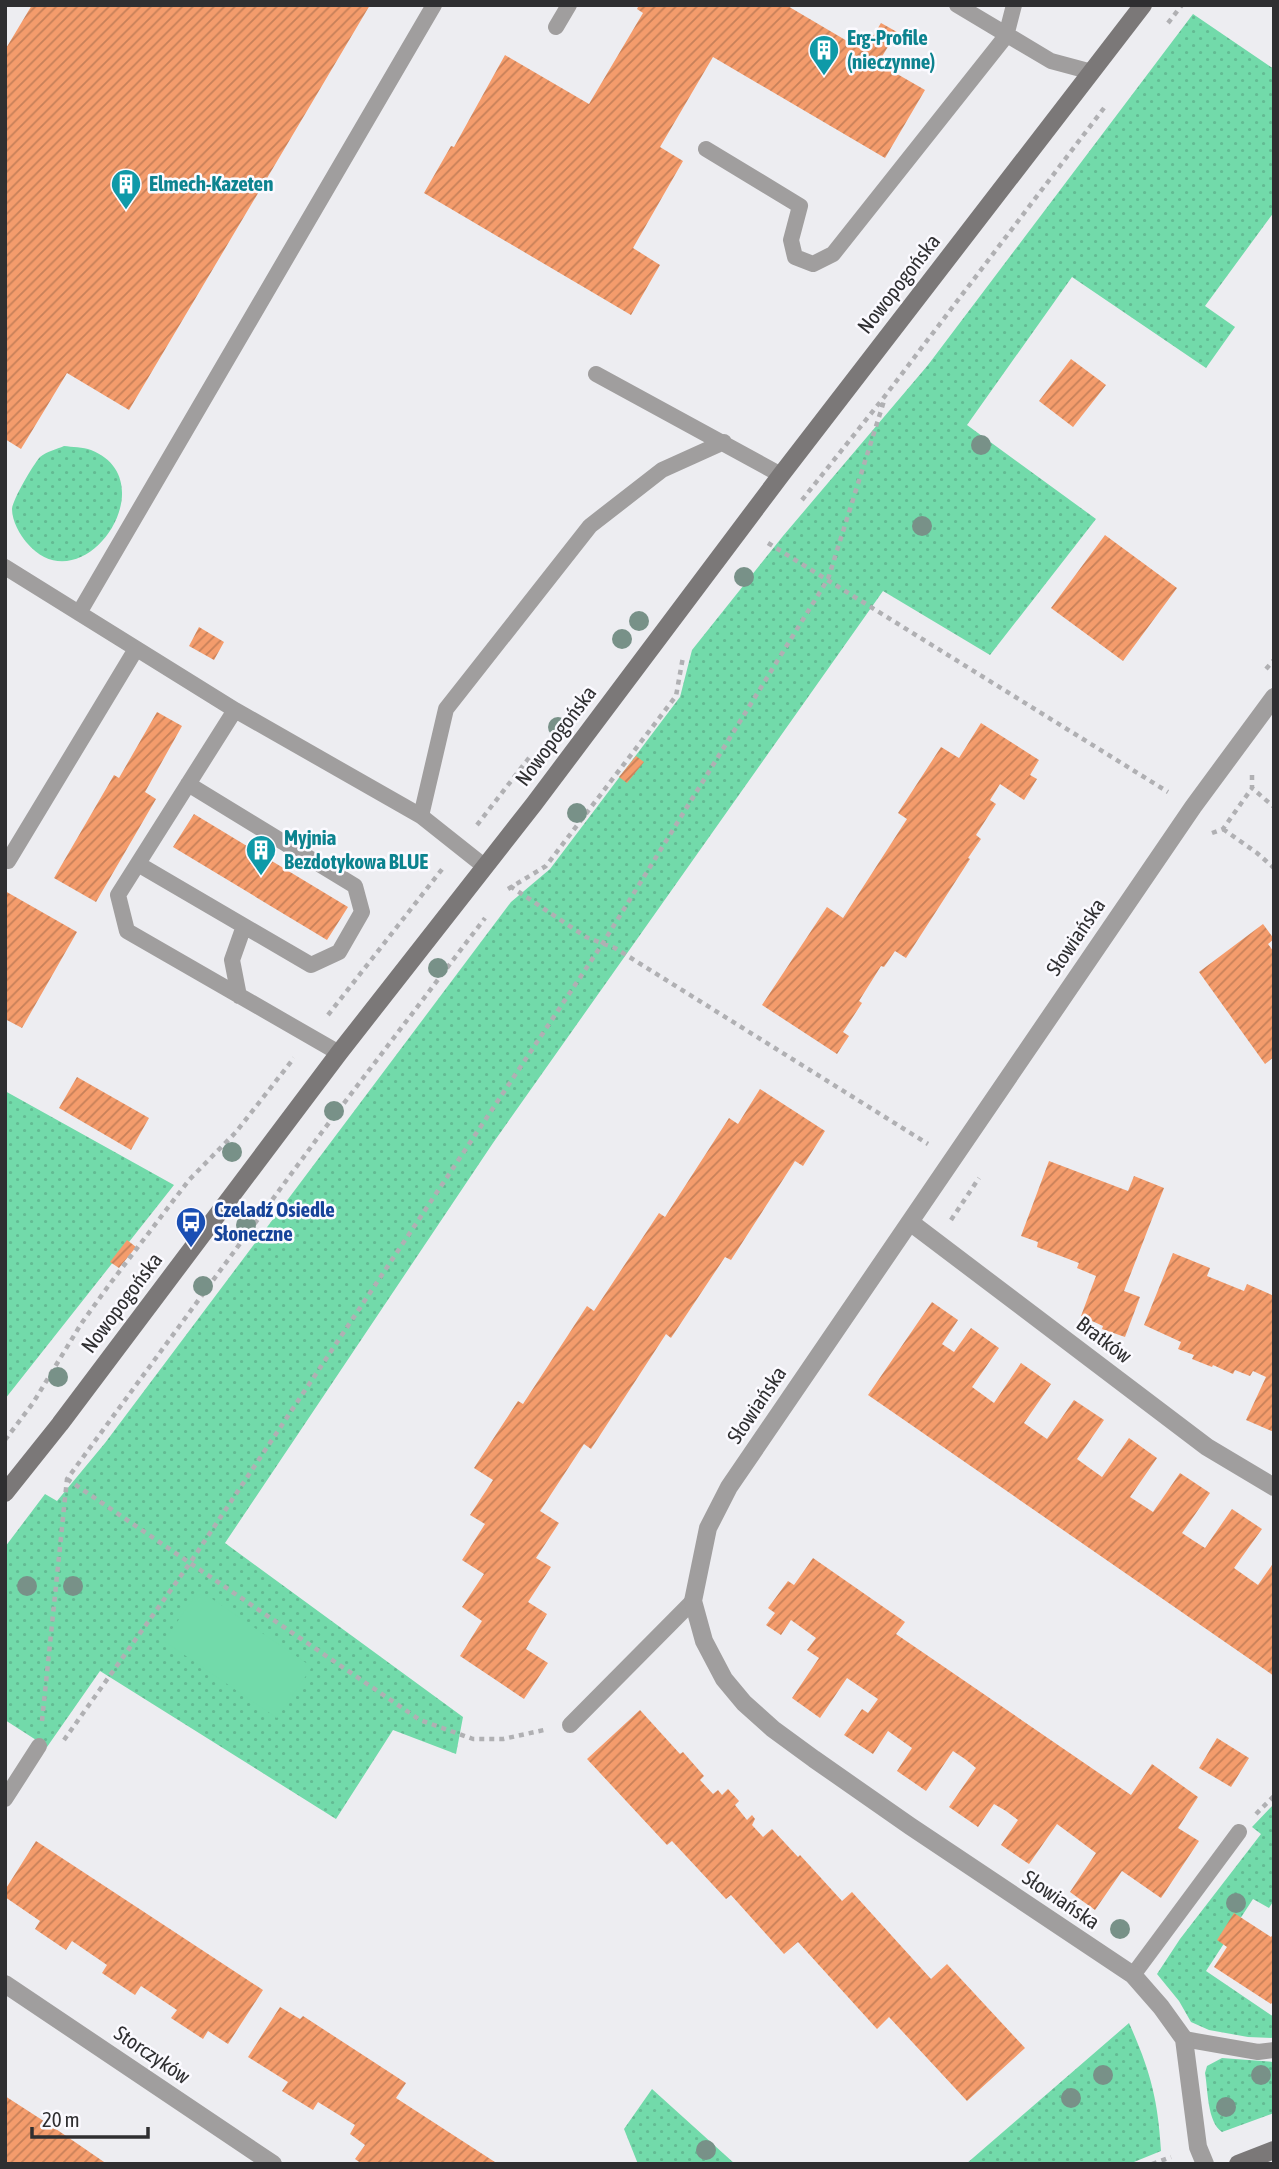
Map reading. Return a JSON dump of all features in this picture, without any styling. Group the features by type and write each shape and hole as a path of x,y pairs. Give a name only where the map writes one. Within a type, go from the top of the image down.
{"street":[{"name":"Nowopogońska","path":"5,1493 1143,5"},
{"name":"Słowiańska","path":"1184,2039 1133,1975 910,1826 772,1729 744,1703 724,1679 705,1641 693,1601 708,1528 729,1487 1192,807 1274,697"},
{"name":"Bratków","path":"911,1222 1207,1447 1274,1487"},
{"name":"Storczyków","path":"5,1984 273,2164"},
{"path":"1184,2039 1198,2147 1205,2164"},
{"path":"1238,2164 1274,2150"}],"lane":[{"path":"79,613 434,5"},
{"path":"556,27 569,5"},
{"path":"957,5 1051,61 1092,72"},
{"path":"706,149 800,206 791,240 795,257 813,264 833,254 839,247 1006,36 1014,5"},
{"path":"596,374 781,475"},
{"path":"421,816 446,709 590,526 662,470 724,442"},
{"path":"5,567 234,710 421,816 484,866"},
{"path":"8,861 136,649"},
{"path":"234,710 118,895 127,931 339,1053"},
{"path":"138,864 311,965 339,952 362,912 355,886 188,784"},
{"path":"239,996 232,960 244,926"},
{"path":"570,1725 693,1601"},
{"path":"5,1799 39,1746"},
{"path":"1133,1975 1239,1832"},
{"path":"1184,2039 1258,2052 1274,2050"}],"path":[{"path":"1165,27 1182,5"},
{"path":"801,501 885,396 1108,103"},
{"path":"58,1749 190,1563 603,943 828,579 885,396"},
{"path":"759,553 776,532"},
{"path":"768,543 1172,794 1176,788"},
{"path":"502,897 510,886 546,866 676,696 684,647"},
{"path":"652,719 660,716"},
{"path":"5,1440 33,1403 81,1324 190,1182 236,1132 536,749"},
{"path":"1200,837 1223,830 1252,789 1253,762"},
{"path":"1252,789 1274,807"},
{"path":"570,835 572,825"},
{"path":"1223,830 1274,868"},
{"path":"484,866 586,937 615,948 952,1160"},
{"path":"39,1746 68,1479 321,1132 493,908"},
{"path":"954,1230 949,1223 980,1176"},
{"path":"68,1479 401,1707 441,1729 473,1740 503,1739 570,1725"},
{"path":"1170,2146 1170,2157"}],"green space":[{"path":"1193,14 1274,69 1274,212 1205,306 1235,327 1206,368 1072,277 967,425 1096,519 990,655 883,591 493,1143 225,1543 463,1717 456,1754 393,1730 336,1819 100,1671 47,1747 5,1720 5,1547 45,1494 57,1501 105,1443 511,902 550,869 680,697 692,650 783,536 928,365"},
{"path":"64,446 91,450 113,466 122,487 120,510 109,532 92,550 71,560 49,559 27,543 13,518 12,509 24,482 40,457"},
{"path":"5,1091 174,1185 5,1399"},
{"path":"199,1590 312,1667 277,1718 164,1641"},
{"path":"1274,1804 1274,1900 1269,1908 1253,1899 1206,1971 1274,2017 1274,2038 1248,2037 1209,2030 1191,2022 1179,2001 1157,1974 1180,1939 1261,1834 1252,1827"},
{"path":"1129,2023 1152,2085 1161,2151 1129,2164 966,2164"},
{"path":"1222,2058 1274,2062 1274,2113 1222,2132 1217,2127 1209,2105 1205,2073 1207,2066"},
{"path":"652,2089 735,2164 638,2164 624,2129"}],"building":[{"name":"Elmech-Kazeten","path":"32,5 370,5 129,410 67,373 21,449 5,439 5,50"},
{"path":"639,5 786,5 864,51 881,23 897,32 878,63 925,90 885,158 713,57 660,147 683,161 633,248 660,265 631,315 424,193 451,146 454,147 505,55 589,104 643,13 637,9"},
{"path":"1071,359 1106,385 1073,427 1039,401"},
{"path":"1105,535 1177,588 1123,661 1051,608"},
{"path":"199,627 224,642 214,660 189,646"},
{"path":"157,712 182,726 145,792 156,799 96,902 54,878 114,775 119,778"},
{"path":"981,723 1039,760 1030,775 1037,779 1024,800 1000,784 990,800 996,804 976,835 981,839 968,858 970,859 906,958 895,951 884,967 881,966 843,1032 849,1036 837,1054 762,1005 827,907 843,918 907,819 898,813 941,747 959,758"},
{"path":"636,756 644,762 627,783 619,777"},
{"name":"Myjnia Bezdotykowa BLUE","path":"194,814 348,907 327,940 173,847"},
{"path":"5,891 77,932 22,1028 5,1019"},
{"path":"1263,924 1274,939 1268,944 1274,952 1274,1057 1265,1064 1199,972"},
{"path":"77,1077 149,1118 131,1150 59,1108"},
{"path":"760,1089 825,1131 803,1166 795,1161 731,1260 725,1257 671,1338 666,1334 591,1449 584,1444 540,1511 559,1523 536,1558 551,1567 528,1602 547,1614 526,1649 548,1663 524,1699 460,1656 482,1621 462,1607 484,1574 462,1560 485,1524 470,1515 493,1480 474,1468 518,1401 523,1404 587,1306 594,1311 659,1213 665,1217 729,1118 738,1124"},
{"path":"1049,1161 1128,1191 1134,1176 1164,1188 1124,1291 1140,1297 1125,1337 1102,1329 1103,1326 1081,1316 1096,1276 1077,1268 1079,1263 1037,1247 1038,1242 1021,1236"},
{"path":"127,1240 136,1247 119,1268 110,1262"},
{"path":"1173,1253 1210,1268 1207,1276 1244,1291 1247,1284 1274,1296 1274,1432 1246,1420 1266,1377 1253,1371 1250,1376 1235,1370 1233,1374 1192,1359 1194,1355 1178,1349 1181,1342 1144,1325"},
{"path":"932,1302 958,1320 942,1344 954,1352 971,1328 999,1348 972,1387 994,1403 1021,1363 1051,1384 1024,1423 1047,1439 1074,1400 1104,1420 1077,1459 1102,1477 1129,1438 1157,1458 1130,1497 1153,1512 1180,1473 1210,1493 1182,1533 1205,1548 1232,1509 1262,1529 1234,1568 1258,1585 1274,1562 1274,1676 868,1395"},
{"path":"813,1558 905,1622 896,1634 1131,1795 1152,1764 1198,1797 1178,1828 1199,1841 1161,1898 1122,1871 1095,1910 1070,1892 1096,1853 1057,1824 1029,1864 1001,1845 1018,1820 1006,1811 994,1804 978,1827 949,1807 976,1768 965,1759 953,1751 926,1791 897,1771 912,1748 888,1731 873,1754 844,1735 862,1709 868,1713 878,1699 847,1678 820,1718 792,1698 819,1658 807,1650 816,1638 791,1620 781,1635 766,1625 775,1613 768,1608 788,1581 794,1585"},
{"path":"640,1710 704,1776 700,1780 713,1794 718,1790 722,1795 728,1789 739,1801 735,1805 747,1820 752,1815 755,1819 752,1825 763,1837 772,1829 842,1901 852,1892 931,1979 947,1964 1025,2048 967,2101 889,2017 877,2029 798,1942 784,1954 731,1895 726,1899 672,1841 667,1845 587,1759"},
{"path":"1217,1738 1249,1758 1231,1787 1199,1768"},
{"path":"36,1841 263,1990 228,2044 208,2031 203,2039 171,2018 177,2010 141,1986 135,1995 102,1973 107,1965 72,1941 66,1950 35,1929 40,1921 5,1897 5,1890"},
{"path":"1234,1913 1271,1937 1274,1933 1274,2000 1271,2004 1214,1967 1227,1947 1217,1940"},
{"path":"280,2007 300,2019 303,2016 406,2083 396,2098 498,2164 362,2164 355,2159 365,2145 350,2134 355,2125 318,2102 313,2110 282,2091 288,2082 248,2057"},
{"path":"5,2096 53,2127 107,2164 5,2164"}],"place":[{"name":"Erg-Profile (nieczynne)","path":"824,77"},
{"name":"Elmech-Kazeten","path":"126,211"},
{"name":"Myjnia Bezdotykowa BLUE","path":"261,877"},
{"name":"Czeladź Osiedle Słoneczne","path":"191,1249"}]}
